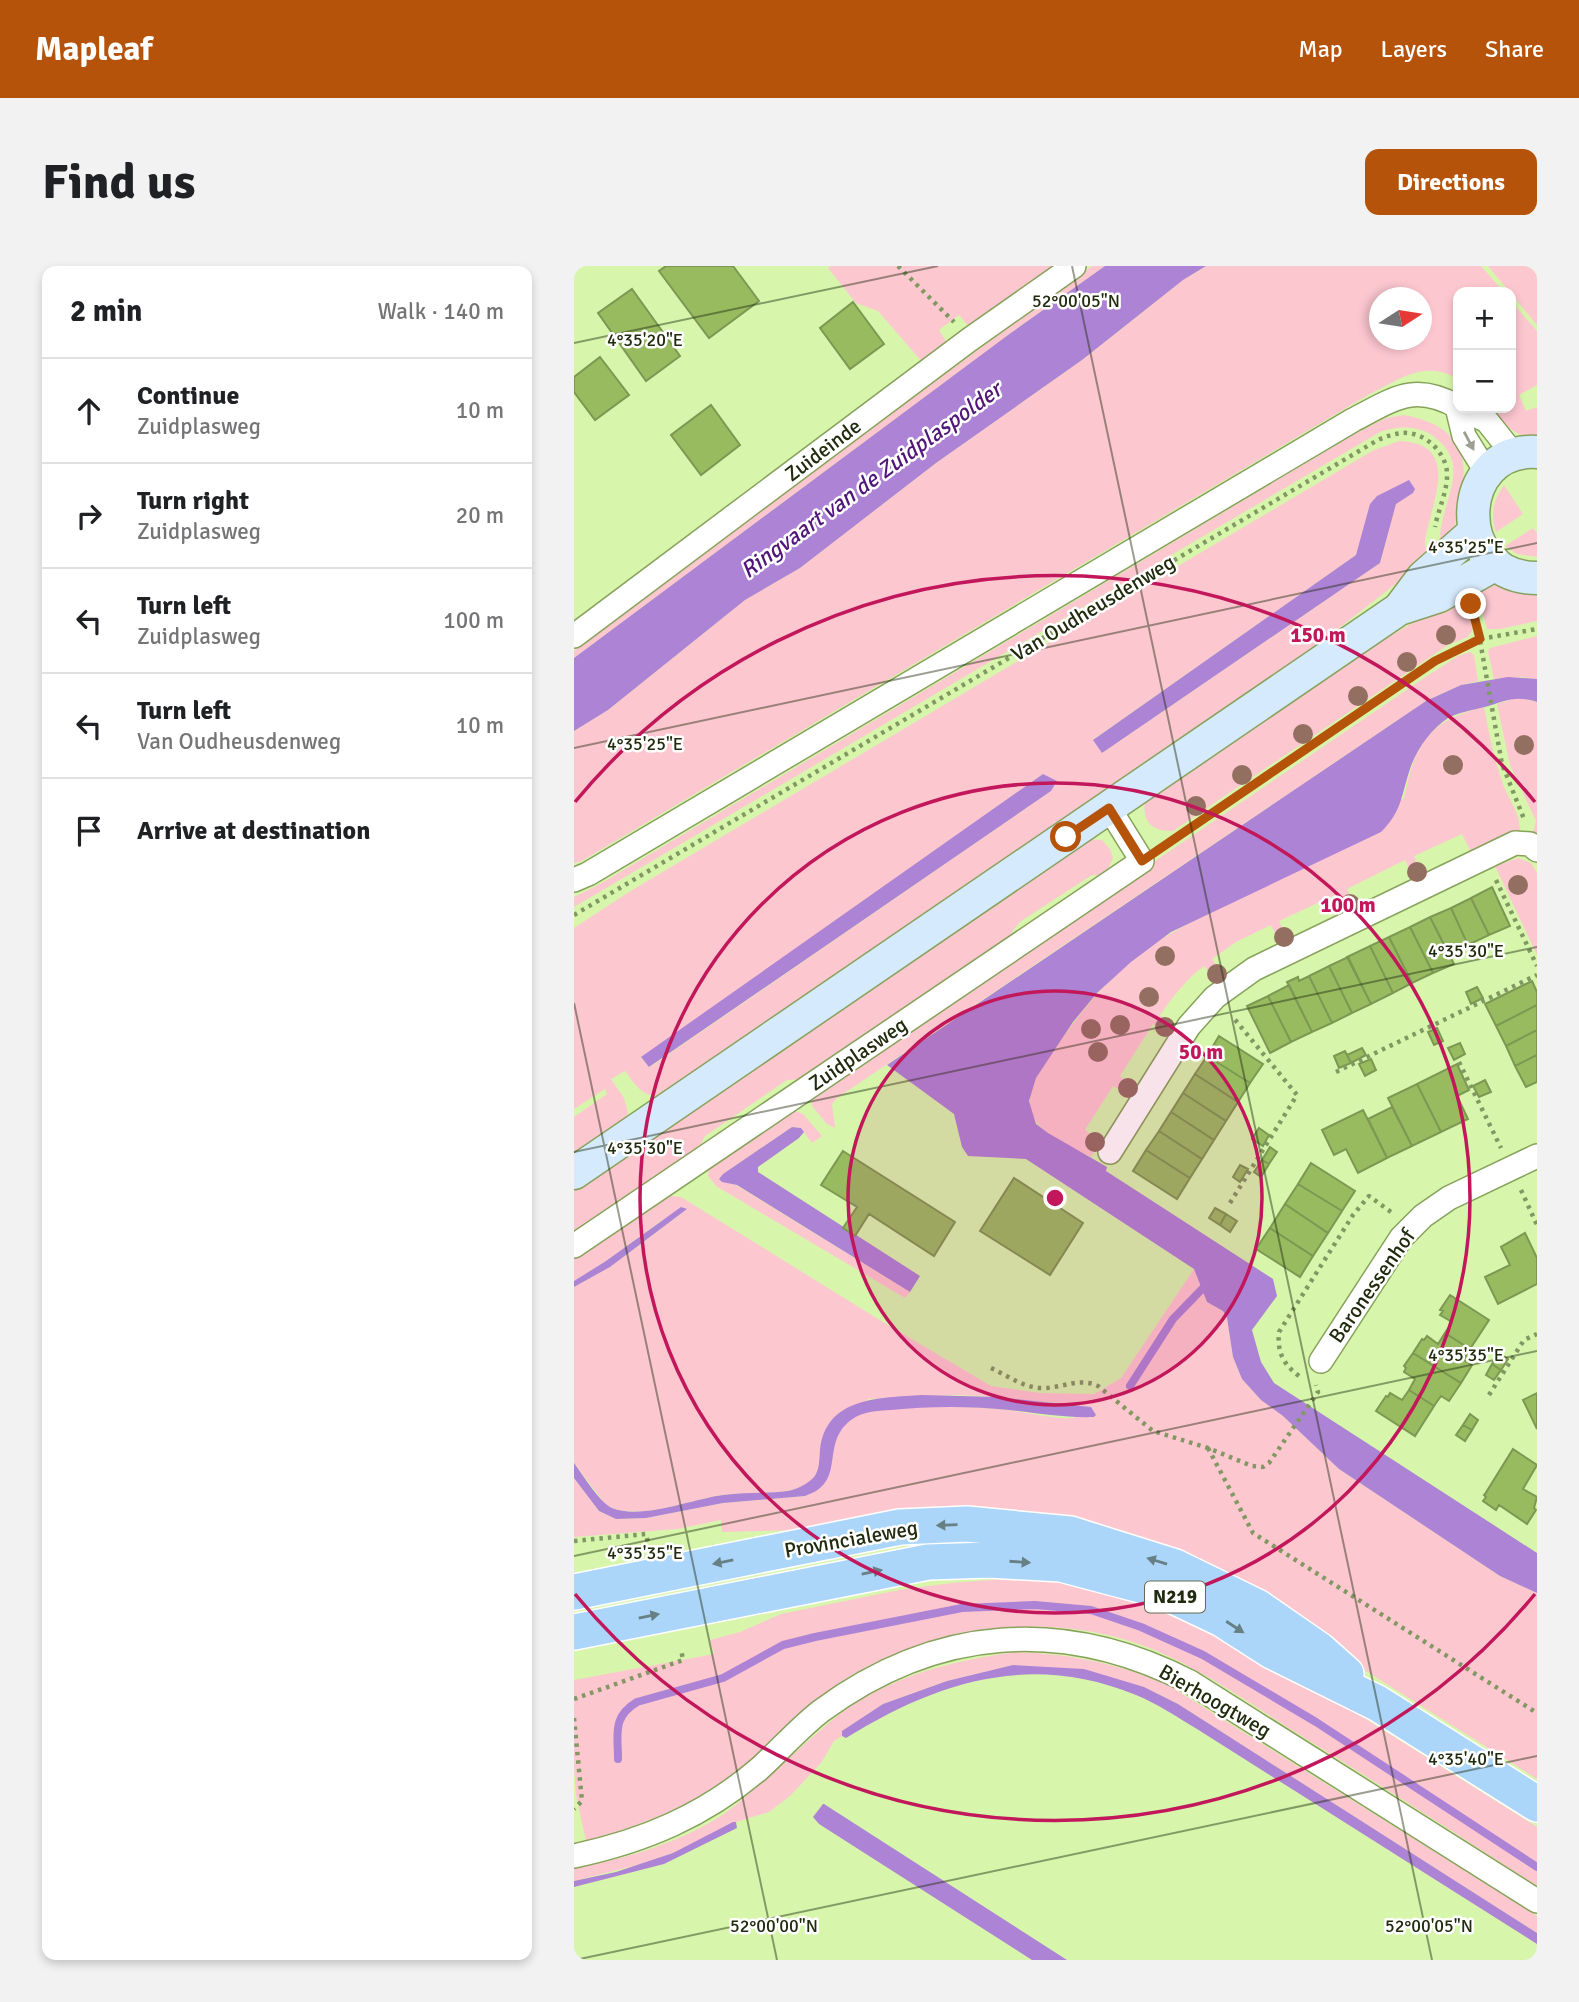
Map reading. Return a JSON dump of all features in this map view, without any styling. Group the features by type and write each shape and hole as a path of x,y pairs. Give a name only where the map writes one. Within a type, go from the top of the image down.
{"main road":[{"path":"1525,453 1499,462 1487,473 1474,500 1472,516 1474,532 1482,550 1496,564 1513,575 1537,578"},
{"path":"574,1173 1399,609 1439,596 1474,532"},
{"path":"1450,572 1496,564"},
{"name":"Provincialeweg","path":"574,1592 900,1527 967,1524 1070,1534 1175,1567 1257,1606 1320,1650 1377,1703"},
{"name":"Provincialeweg","path":"577,1632 928,1562 989,1560 1061,1564 1163,1591 1222,1619 1282,1656 1377,1703 1537,1804"}],"street":[{"name":"Zuideinde","path":"574,636 969,340 1074,266"},
{"name":"Van Oudheusdenweg","path":"574,880 1353,420 1398,397 1415,393 1453,404"},
{"path":"1459,413 1464,436 1487,473"},
{"name":"Van Oudheusdenweg","path":"1470,413 1487,421 1525,453"},
{"path":"1109,808 1142,861"},
{"path":"1110,1152 1189,1026 1215,997 1254,970 1485,857 1515,843 1533,847"},
{"name":"Zuidplasweg","path":"574,1246 1142,861"},
{"name":"Baronessenhof","path":"1321,1360 1401,1238 1423,1216 1449,1198 1537,1156"},
{"name":"Bierhoogtweg","path":"574,1856 634,1841 678,1823 720,1798 757,1770 818,1713 856,1687 897,1667 932,1653 970,1644 1014,1639 1047,1640 1099,1646 1133,1656 1190,1682 1537,1902"}],"path":[{"path":"898,266 969,340"},
{"name":"Van Oudheusdenweg","path":"574,915 1387,436 1405,432 1428,440 1446,464 1448,476 1433,534 1434,544 1471,604 1480,639 1502,764 1522,810 1533,847"},
{"path":"1142,861 1435,661 1480,639 1537,629"},
{"path":"1485,857 1537,966"},
{"path":"1336,1072 1537,975"},
{"path":"1215,997 1297,1095 1230,1203"},
{"path":"1459,1062 1537,1224"},
{"path":"1315,1387 1287,1367 1281,1356 1278,1344 1283,1324 1353,1215 1369,1196 1412,1227"},
{"path":"1489,1395 1524,1340 1537,1334"},
{"path":"991,1368 1019,1384 1044,1388 1088,1381 1153,1430 1252,1466 1263,1467 1269,1463 1314,1396"},
{"path":"1208,1448 1253,1533 1537,1713"},
{"path":"574,1541 646,1534 648,1543"},
{"path":"574,1699 683,1660 681,1649"},
{"path":"574,1718 582,1801 574,1809"}],"shaded area":[{"path":"1055,266 970,328 959,315 939,330 947,343 923,363 878,311 856,303 828,268"},
{"path":"1092,266 1105,266 574,658 574,651"},
{"path":"1206,266 1481,266 1500,287 1453,287 1453,376 1446,373 1423,371 1401,378 1368,395 580,862 574,863 574,731 608,710 745,600 800,568 936,463 1082,360 1183,280"},
{"path":"1488,266 1537,266 1537,325 1516,300 1516,287 1505,287"},
{"path":"1516,307 1537,331 1537,385 1519,395 1526,411 1537,407 1537,439 1529,438 1504,424 1493,413 1516,413"},
{"path":"1403,415 1420,419 1446,432 1461,454 1463,483 1456,523 1440,542 1441,527 1452,485 1452,460 1445,448 1427,432 1400,428 1380,432 574,907 574,897 1353,435 1386,418"},
{"path":"1399,441 1418,444 1431,452 1437,463 1438,477 1425,539 1430,557 1315,647 658,1096 643,1092 625,1071 611,1079 624,1098 628,1113 625,1119 574,1153 574,1117 607,1094 605,1089 574,1109 574,928 629,892 1372,451","holes":["1409,480 1413,493 1396,503 1380,563 1102,753 1094,739 1356,555","1043,774 1051,791 650,1067 641,1058"]},
{"path":"1504,485 1523,514 1496,532 1494,508"},
{"path":"1533,528 1537,533 1537,557 1517,554 1505,546"},
{"path":"1496,583 1537,591 1537,621 1487,629 1481,607 1471,589"},
{"path":"1456,597 1468,614 1473,629 1468,637 1448,645 1173,831 1159,830 1150,824 1145,814 1145,800 1350,660"},
{"path":"1537,636 1537,679 1494,679 1488,651 1490,648"},
{"path":"1470,652 1474,655 1478,681 1461,685 1426,701 837,1098 832,1104 835,1128 827,1124 812,1106 812,1097 833,1080 1424,678 1458,656"},
{"path":"1519,697 1537,702 1537,835 1533,833 1536,821 1510,765 1497,704"},
{"path":"1484,707 1497,765 1516,812 1520,831 1471,852 1462,834 1414,856 1422,875 1414,878 1405,860 1347,889 1356,907 1346,912 1337,894 1279,921 1288,940 1280,943 1271,925 1236,942 1212,959 1225,976 1216,981 1204,966 1186,982 1165,1008 1160,1015 1174,1027 1169,1034 1153,1024 1120,1076 1135,1086 1131,1096 1113,1086 1085,1130 1102,1141 1091,1157 1057,1140 1042,1128 1030,1105 1034,1082 1082,1012 1115,976 1154,944 1404,798 1413,763 1427,737 1449,719"},
{"path":"1089,839 1102,840 1110,849 1113,858 1105,876 1092,875 1021,921 1008,941 804,1079 787,1080 705,1136 696,1153 574,1237 574,1189"},
{"path":"1518,858 1531,863 1537,873 1537,955 1495,866"},
{"path":"793,1110 803,1114 822,1136 812,1143 801,1128 792,1127 719,1179 736,1185 910,1292 905,1298 716,1186 708,1176 709,1163"},
{"path":"664,1195 681,1197 991,1386 1040,1393 1094,1394 1121,1378 1194,1269 1207,1302 1223,1311 1227,1318 1233,1357 1242,1379 1261,1400 1283,1416 1339,1469 1500,1576 1537,1593 1537,1779 1366,1671 1325,1641 1150,1547 798,1530 722,1532 721,1520 678,1529 574,1537 574,1478 599,1511 616,1519 646,1518 723,1503 805,1496 819,1489 826,1478 841,1428 851,1418 867,1412 902,1407 955,1407 1072,1418 1091,1407 956,1395 868,1399 821,1441 819,1470 815,1478 796,1489 721,1495 650,1510 624,1511 606,1505 574,1463 574,1287 610,1267 687,1209 662,1220 574,1281 574,1256"},
{"path":"1016,1578 1058,1578 1145,1597 1347,1707 1537,1827 1537,1886 1186,1665 1130,1641 1091,1632 1050,1627 968,1633 929,1642 890,1656 839,1683 746,1764 708,1791 650,1820 586,1841 576,1795 574,1680 714,1654 710,1640 740,1632 781,1614 899,1590"},
{"path":"1016,1652 1094,1661 1168,1685 1537,1916 1537,1933 1178,1704 1144,1687 1013,1665 947,1681 883,1704 843,1731 821,1763 790,1796 769,1812 736,1822 673,1853 645,1863 574,1881 574,1868 652,1848 689,1833 724,1814 830,1722 873,1693 907,1677 943,1666"}],"water":[{"name":"Ringvaart van de Zuidplaspolder","path":"1105,266 1206,266 1183,280 1082,360 936,463 800,568 745,600 608,710 574,731 574,658"},
{"path":"1409,480 1415,489 1396,504 1380,563 1102,753 1093,740 1356,555 1370,504 1377,496"},
{"path":"1508,677 1537,679 1537,702 1511,700 1448,718 1420,747 1397,810 1381,832 1171,932 1131,962 1097,993 1073,1022 1036,1078 1029,1101 1036,1124 1048,1133 1107,1167 1106,1171 1273,1279 1277,1296 1252,1330 1261,1362 1274,1383 1537,1553 1537,1593 1500,1576 1339,1469 1283,1416 1261,1400 1242,1379 1233,1357 1227,1318 1223,1311 1207,1302 1194,1269 1026,1159 968,1156 962,1147 954,1114 887,1065 1426,701 1461,685"},
{"path":"1043,774 1057,781 1051,791 649,1067 641,1057"},
{"path":"792,1127 801,1128 804,1132 758,1167 758,1172 920,1276 910,1292 737,1185 719,1179"},
{"path":"681,1207 687,1209 610,1267 574,1287 574,1281"},
{"path":"922,1395 997,1397 1091,1407 1096,1415 1072,1417 950,1407 865,1413 851,1420 842,1430 836,1440 826,1482 818,1490 805,1496 723,1503 646,1518 616,1519 599,1511 574,1478 574,1463 607,1505 624,1511 638,1512 723,1495 790,1490 814,1477 824,1432 844,1410 873,1399"},
{"path":"1013,1665 1084,1669 1144,1687 1178,1704 1537,1933 1537,1944 1152,1702 1097,1682 1059,1676 1022,1675 986,1679 915,1701 846,1738 842,1736 842,1731 883,1704 947,1681"},
{"path":"823,1804 1067,1960 1032,1960 819,1824 813,1817"},
{"path":"736,1822 737,1828 664,1864 574,1887 574,1881 616,1872 673,1853"}],"building":[{"path":"666,266 733,266 759,301 709,338 659,271"},
{"path":"632,289 680,356 646,381 598,313"},
{"path":"853,302 884,344 850,369 820,328"},
{"path":"600,357 629,395 595,420 574,392 574,377"},
{"path":"711,405 740,445 701,475 671,435"},
{"path":"1492,887 1510,926 1489,935 1471,898"},
{"path":"1471,898 1489,935 1468,945 1451,908"},
{"path":"1451,908 1468,945 1449,955 1430,917"},
{"path":"1430,917 1454,964 1433,973 1410,927"},
{"path":"1410,927 1433,973 1412,983 1389,937"},
{"path":"1389,937 1412,983 1393,993 1370,946"},
{"path":"1370,946 1393,993 1371,1004 1347,957"},
{"path":"1348,957 1371,1004 1352,1013 1329,966"},
{"path":"1329,966 1352,1013 1332,1023 1309,976"},
{"path":"1309,976 1332,1023 1312,1032 1287,982 1298,977 1299,981"},
{"path":"1532,981 1537,992 1537,1005 1496,1026 1485,1004"},
{"path":"1289,985 1312,1032 1291,1042 1268,996"},
{"path":"1477,987 1483,998 1471,1004 1466,992"},
{"path":"1268,996 1291,1042 1270,1053 1247,1006"},
{"path":"1537,1005 1537,1030 1506,1046 1496,1026"},
{"path":"1437,1028 1443,1041 1434,1045 1428,1032"},
{"path":"1537,1030 1537,1055 1515,1066 1506,1046"},
{"path":"1219,1036 1263,1064 1250,1083 1207,1056"},
{"path":"1460,1043 1465,1054 1454,1060 1448,1048"},
{"path":"1362,1048 1366,1055 1351,1063 1347,1055"},
{"path":"1345,1051 1351,1063 1339,1068 1334,1056"},
{"path":"1537,1055 1537,1082 1526,1087 1515,1066"},
{"path":"1207,1056 1250,1083 1238,1102 1195,1074"},
{"path":"1371,1059 1376,1070 1365,1076 1359,1064"},
{"path":"1457,1064 1469,1090 1457,1096 1468,1119 1441,1132 1417,1084"},
{"path":"1195,1074 1238,1102 1226,1121 1183,1093"},
{"path":"1485,1080 1491,1092 1479,1097 1473,1086"},
{"path":"1417,1084 1441,1132 1412,1146 1388,1098"},
{"path":"1183,1093 1226,1121 1214,1140 1171,1112"},
{"path":"1392,1107 1412,1146 1387,1158 1368,1119"},
{"path":"1363,1110 1387,1158 1358,1173 1346,1149 1334,1155 1322,1130"},
{"path":"1171,1112 1214,1140 1202,1159 1159,1131"},
{"path":"1259,1128 1269,1135 1263,1146 1252,1139"},
{"path":"1159,1131 1202,1159 1190,1178 1146,1150"},
{"path":"1270,1147 1277,1152 1269,1164 1262,1160"},
{"path":"1146,1150 1190,1178 1177,1199 1133,1171"},
{"path":"843,1151 955,1222 934,1256 869,1214 855,1236 843,1228 857,1207 821,1185"},
{"path":"1262,1160 1269,1164 1261,1177 1254,1172"},
{"path":"1311,1163 1355,1191 1342,1211 1298,1184"},
{"path":"1240,1165 1248,1169 1240,1182 1233,1177"},
{"path":"1014,1178 1083,1223 1050,1275 980,1231"},
{"path":"1298,1184 1342,1211 1328,1233 1285,1204"},
{"path":"1285,1204 1328,1233 1313,1256 1270,1228"},
{"path":"1215,1208 1226,1214 1220,1225 1209,1218"},
{"path":"1226,1214 1237,1221 1230,1232 1220,1225"},
{"path":"1270,1228 1313,1256 1300,1277 1256,1249"},
{"path":"1525,1233 1537,1258 1537,1284 1498,1304 1485,1277 1510,1265 1501,1247"},
{"path":"1450,1295 1489,1320 1470,1349 1445,1333 1452,1322 1440,1315 1443,1311 1440,1310"},
{"path":"1445,1333 1470,1349 1464,1360 1472,1365 1461,1383 1413,1353 1422,1339 1427,1336 1438,1344"},
{"path":"1413,1353 1461,1383 1449,1401 1441,1396 1434,1406 1409,1390 1415,1379 1404,1372 1404,1366"},
{"path":"1499,1353 1508,1359 1501,1370 1492,1364"},
{"path":"1492,1364 1501,1370 1494,1380 1486,1375"},
{"path":"1409,1390 1434,1406 1415,1436 1376,1411 1390,1393 1402,1400"},
{"path":"1537,1393 1537,1429 1523,1400"},
{"path":"1470,1414 1478,1420 1472,1430 1463,1425"},
{"path":"1463,1425 1472,1430 1465,1441 1456,1435"},
{"path":"1513,1449 1537,1465 1523,1489 1537,1497 1534,1508 1536,1510 1527,1524 1499,1505 1496,1510 1483,1501 1486,1497 1484,1495"}],"waterway":[{"path":"1130,1386 1173,1319 1209,1285"},
{"path":"618,1759 617,1734 620,1720 637,1702 723,1678 783,1645 962,1608 1035,1605 1091,1610 1141,1627 1203,1655 1316,1722 1537,1867"}],"route":[{"path":"1066,837 1109,808 1142,861 1435,661 1480,639 1471,604"}]}
